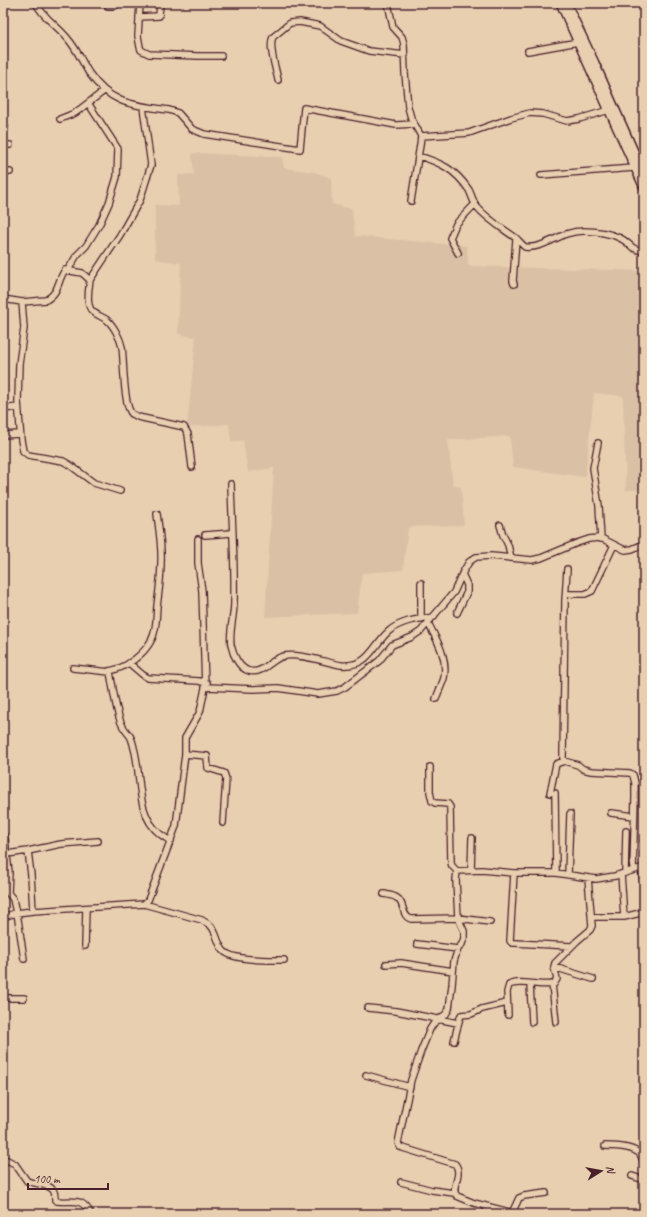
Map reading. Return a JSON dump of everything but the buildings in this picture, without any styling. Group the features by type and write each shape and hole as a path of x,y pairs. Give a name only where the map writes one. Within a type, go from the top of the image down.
{"main road":[{"path":"566,3 644,174"}],"street":[{"path":"36,3 42,13 73,45 88,72 104,91 117,100 130,104 175,112 192,129 204,134 300,149 304,108 396,125 414,124"},
{"path":"108,6 115,6 118,3"},
{"path":"140,3 138,36 141,50 158,54 221,56"},
{"path":"139,17 159,16 160,3"},
{"path":"388,3 393,27 403,40 408,108 411,118 421,136 411,201"},
{"path":"560,3 644,188"},
{"path":"570,3 644,165"},
{"path":"278,80 271,50 271,40 290,23 300,22 320,26 341,41 369,51 405,55"},
{"path":"528,51 578,42"},
{"path":"60,119 75,113 104,91"},
{"path":"68,270 76,255 86,246 99,224 109,204 117,177 118,149 88,103"},
{"path":"143,107 151,165 140,200 120,235 90,280 88,304 91,310 111,324 121,346 123,374 130,411 138,417 184,427 187,430 189,439 192,467"},
{"path":"421,136 469,133 530,113 543,114 567,121 609,110"},
{"path":"3,145 10,145"},
{"path":"418,156 439,163 452,171 470,191 475,204 496,224 522,245 527,247 545,243 573,232 599,232 622,239 635,250 644,251"},
{"path":"541,175 634,168"},
{"path":"3,172 10,172"},
{"path":"458,252 450,238 456,224 475,204"},
{"path":"514,284 516,239"},
{"path":"3,299 22,302 46,300 58,287 64,270 82,273 90,280"},
{"path":"22,302 24,328 19,364 18,407 23,451 26,455 63,461 94,483 120,491"},
{"path":"3,409 18,407"},
{"path":"3,435 20,434"},
{"path":"598,443 592,468 599,506 602,538"},
{"path":"231,484 234,602 231,643 236,659 240,665 250,672 260,671 286,655 304,657 341,665 356,664 365,659 389,631 402,623 434,617"},
{"path":"72,668 109,671 121,668 143,651 150,643 156,626 161,563 161,548 157,514"},
{"path":"500,525 508,545 511,558"},
{"path":"205,535 232,533"},
{"path":"129,663 148,678 207,686 253,689 278,688 318,694 337,692 379,661 392,645 412,637 421,631 454,592 469,562 476,556 532,560 590,539 602,538 625,550 644,544"},
{"path":"144,904 148,900 176,826 185,754 185,738 200,712 207,686 202,591 198,563 198,539"},
{"path":"566,594 585,594 592,590 614,545"},
{"path":"564,761 567,569"},
{"path":"457,612 467,592 467,585 462,574"},
{"path":"421,583 421,619"},
{"path":"428,623 441,648 444,659 444,676 436,699"},
{"path":"109,671 119,719 130,737 134,749 139,774 142,802 146,813 153,826 160,834 171,841"},
{"path":"185,754 207,756 208,768 224,773 226,779 223,823"},
{"path":"556,873 553,793 556,764 564,761 578,764 583,769 590,771 632,774 635,782 633,870"},
{"path":"430,767 430,792 432,801 435,803 448,804 450,807 452,866 457,871 472,870 514,873 556,873 588,878 604,878 643,868 644,886"},
{"path":"611,812 634,816"},
{"path":"568,875 570,814"},
{"path":"624,917 623,873 626,831"},
{"path":"3,834 9,872 7,891 13,899 24,959"},
{"path":"472,838 472,870"},
{"path":"7,854 61,844 98,842"},
{"path":"28,851 33,911"},
{"path":"454,1192 458,1176 458,1167 455,1164 400,1147 398,1143 413,1071 430,1029 434,1023 446,1014 449,1008 454,961 464,938 464,931 458,918 457,871"},
{"path":"514,873 510,941 515,944 571,946"},
{"path":"508,1015 507,992 509,985 516,983 552,984 556,982 557,979 554,967 557,961 571,946 590,930 592,926 592,917 588,878"},
{"path":"384,894 399,898 405,914 411,919 458,918 490,922"},
{"path":"3,917 16,913 33,911 144,904 202,920 210,925 215,932 223,950 232,956 264,960 284,960"},
{"path":"85,946 86,908"},
{"path":"592,917 624,917 644,912"},
{"path":"417,944 458,949"},
{"path":"386,964 401,963 453,971"},
{"path":"554,967 593,979"},
{"path":"530,984 532,1022"},
{"path":"552,984 556,1022"},
{"path":"3,998 24,998"},
{"path":"454,1041 461,1015 471,1014 482,1009 507,1003"},
{"path":"368,1008 396,1010 458,1023"},
{"path":"366,1075 410,1087"},
{"path":"605,1146 618,1146 637,1152 644,1163"},
{"path":"3,1158 15,1164 27,1181 52,1188 55,1200 80,1202 91,1214"},
{"path":"632,1176 644,1180"},
{"path":"401,1182 432,1190 454,1192 457,1196 462,1198 515,1213 519,1198 524,1196 546,1194"},
{"path":"486,1206 487,1214"}],"shaded area":[{"path":"192,153 282,157 284,168 314,172 331,178 332,204 352,209 355,236 467,246 468,266 644,271 644,490 626,490 623,396 594,393 585,477 513,467 510,436 448,440 453,486 461,487 464,525 408,527 403,570 362,573 357,613 265,617 274,468 248,472 243,440 231,442 229,424 187,427 196,337 178,334 181,263 155,259 155,205 179,206 178,175 194,174"}]}
